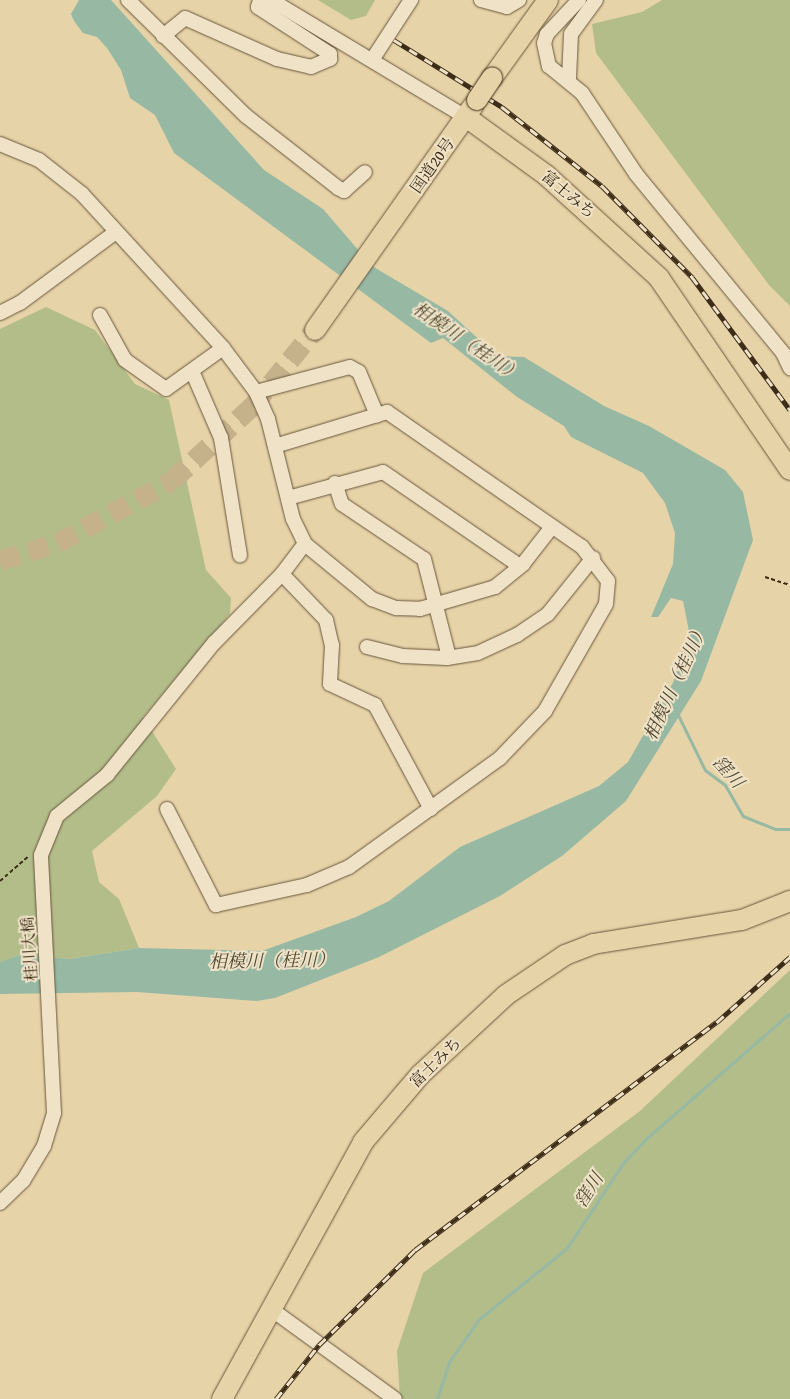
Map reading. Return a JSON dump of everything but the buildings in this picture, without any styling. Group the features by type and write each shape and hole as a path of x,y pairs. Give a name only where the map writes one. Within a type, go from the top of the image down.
{"highway":[{"name":"国道20号","path":"315,330 548,0"},
{"name":"富士みち","path":"466,116 546,175 659,278 790,470"},
{"name":"富士みち","path":"222,1399 363,1142 420,1075 506,995 549,965 593,944 742,920 790,901"}],"street":[{"path":"128,0 246,116 338,188 344,191 365,172"},
{"path":"163,36 185,18 278,60 311,67 330,59 330,54 258,8 260,0"},
{"name":"富士みち","path":"271,0 466,116"},
{"path":"372,60 411,0"},
{"path":"481,0 507,7 519,0"},
{"path":"579,0 544,43 549,66 569,78 636,174 783,352 790,368"},
{"path":"569,78 571,34 596,0"},
{"path":"0,144 17,148 48,167 116,232 222,348 256,392 275,446 288,498 305,544 372,599 396,608 437,605 495,588 520,566 551,528"},
{"path":"0,313 20,304 116,232"},
{"path":"100,315 125,360 166,389 222,348"},
{"path":"256,392 350,367 359,372 376,415"},
{"path":"192,371 221,438 240,555"},
{"path":"167,810 216,905 307,884 349,867 500,758 545,711 606,604 608,581 593,558 387,412 275,446"},
{"path":"288,498 335,483 383,472 520,566"},
{"path":"335,483 342,504 424,559 449,657"},
{"name":"桂川大橋","path":"0,1203 23,1181 51,1129 52,1022 41,874 48,839 57,816 107,775 214,643 282,574 305,544"},
{"path":"367,647 403,656 449,657 478,653 517,636 548,614 593,558"},
{"path":"282,574 326,620 332,645 330,684 375,705 431,809"},
{"path":"271,1309 395,1399"}],"path":[{"path":"766,577 790,585"},
{"path":"0,881 48,839"}],"shaded area":[{"path":"318,0 375,0 366,16 351,20"},
{"path":"662,0 790,0 790,306 769,285 596,53 592,24 642,12"},
{"path":"46,307 95,330 135,384 169,400 206,570 231,598 230,614 143,717 176,769 157,796 92,851 99,882 119,899 139,948 69,959 23,954 0,962 0,329"},
{"path":"790,970 790,1399 400,1399 397,1351 423,1273 640,1111"}],"water":[{"name":"相模川（桂川）","path":"79,0 111,0 264,170 323,209 372,266 448,311 497,356 524,357 604,406 649,426 725,470 743,492 753,540 701,681 626,801 562,856 500,896 379,957 275,998 257,1001 137,992 0,994 0,962 23,954 69,959 139,948 262,951 356,917 389,901 460,847 599,786 628,762 673,683 689,631 683,601 671,598 658,617 651,617 673,564 675,533 665,503 643,473 571,437 564,426 517,397 443,338 431,343 174,153 155,115 130,98 121,70 107,48 97,37 83,33 74,21 71,14"}],"waterway":[{"name":"窪川","path":"678,715 705,770 725,785 743,816 776,829 790,829"},
{"name":"窪川","path":"437,1399 449,1362 479,1319 567,1248 623,1163 647,1138 790,1013"}],"tunnel":[{"path":"0,561 58,543 172,481 252,407 315,330"}],"railway":[{"path":"394,40 502,107 602,186 692,277 790,410"},
{"path":"276,1399 319,1345 415,1250 717,1022 790,957"}]}
